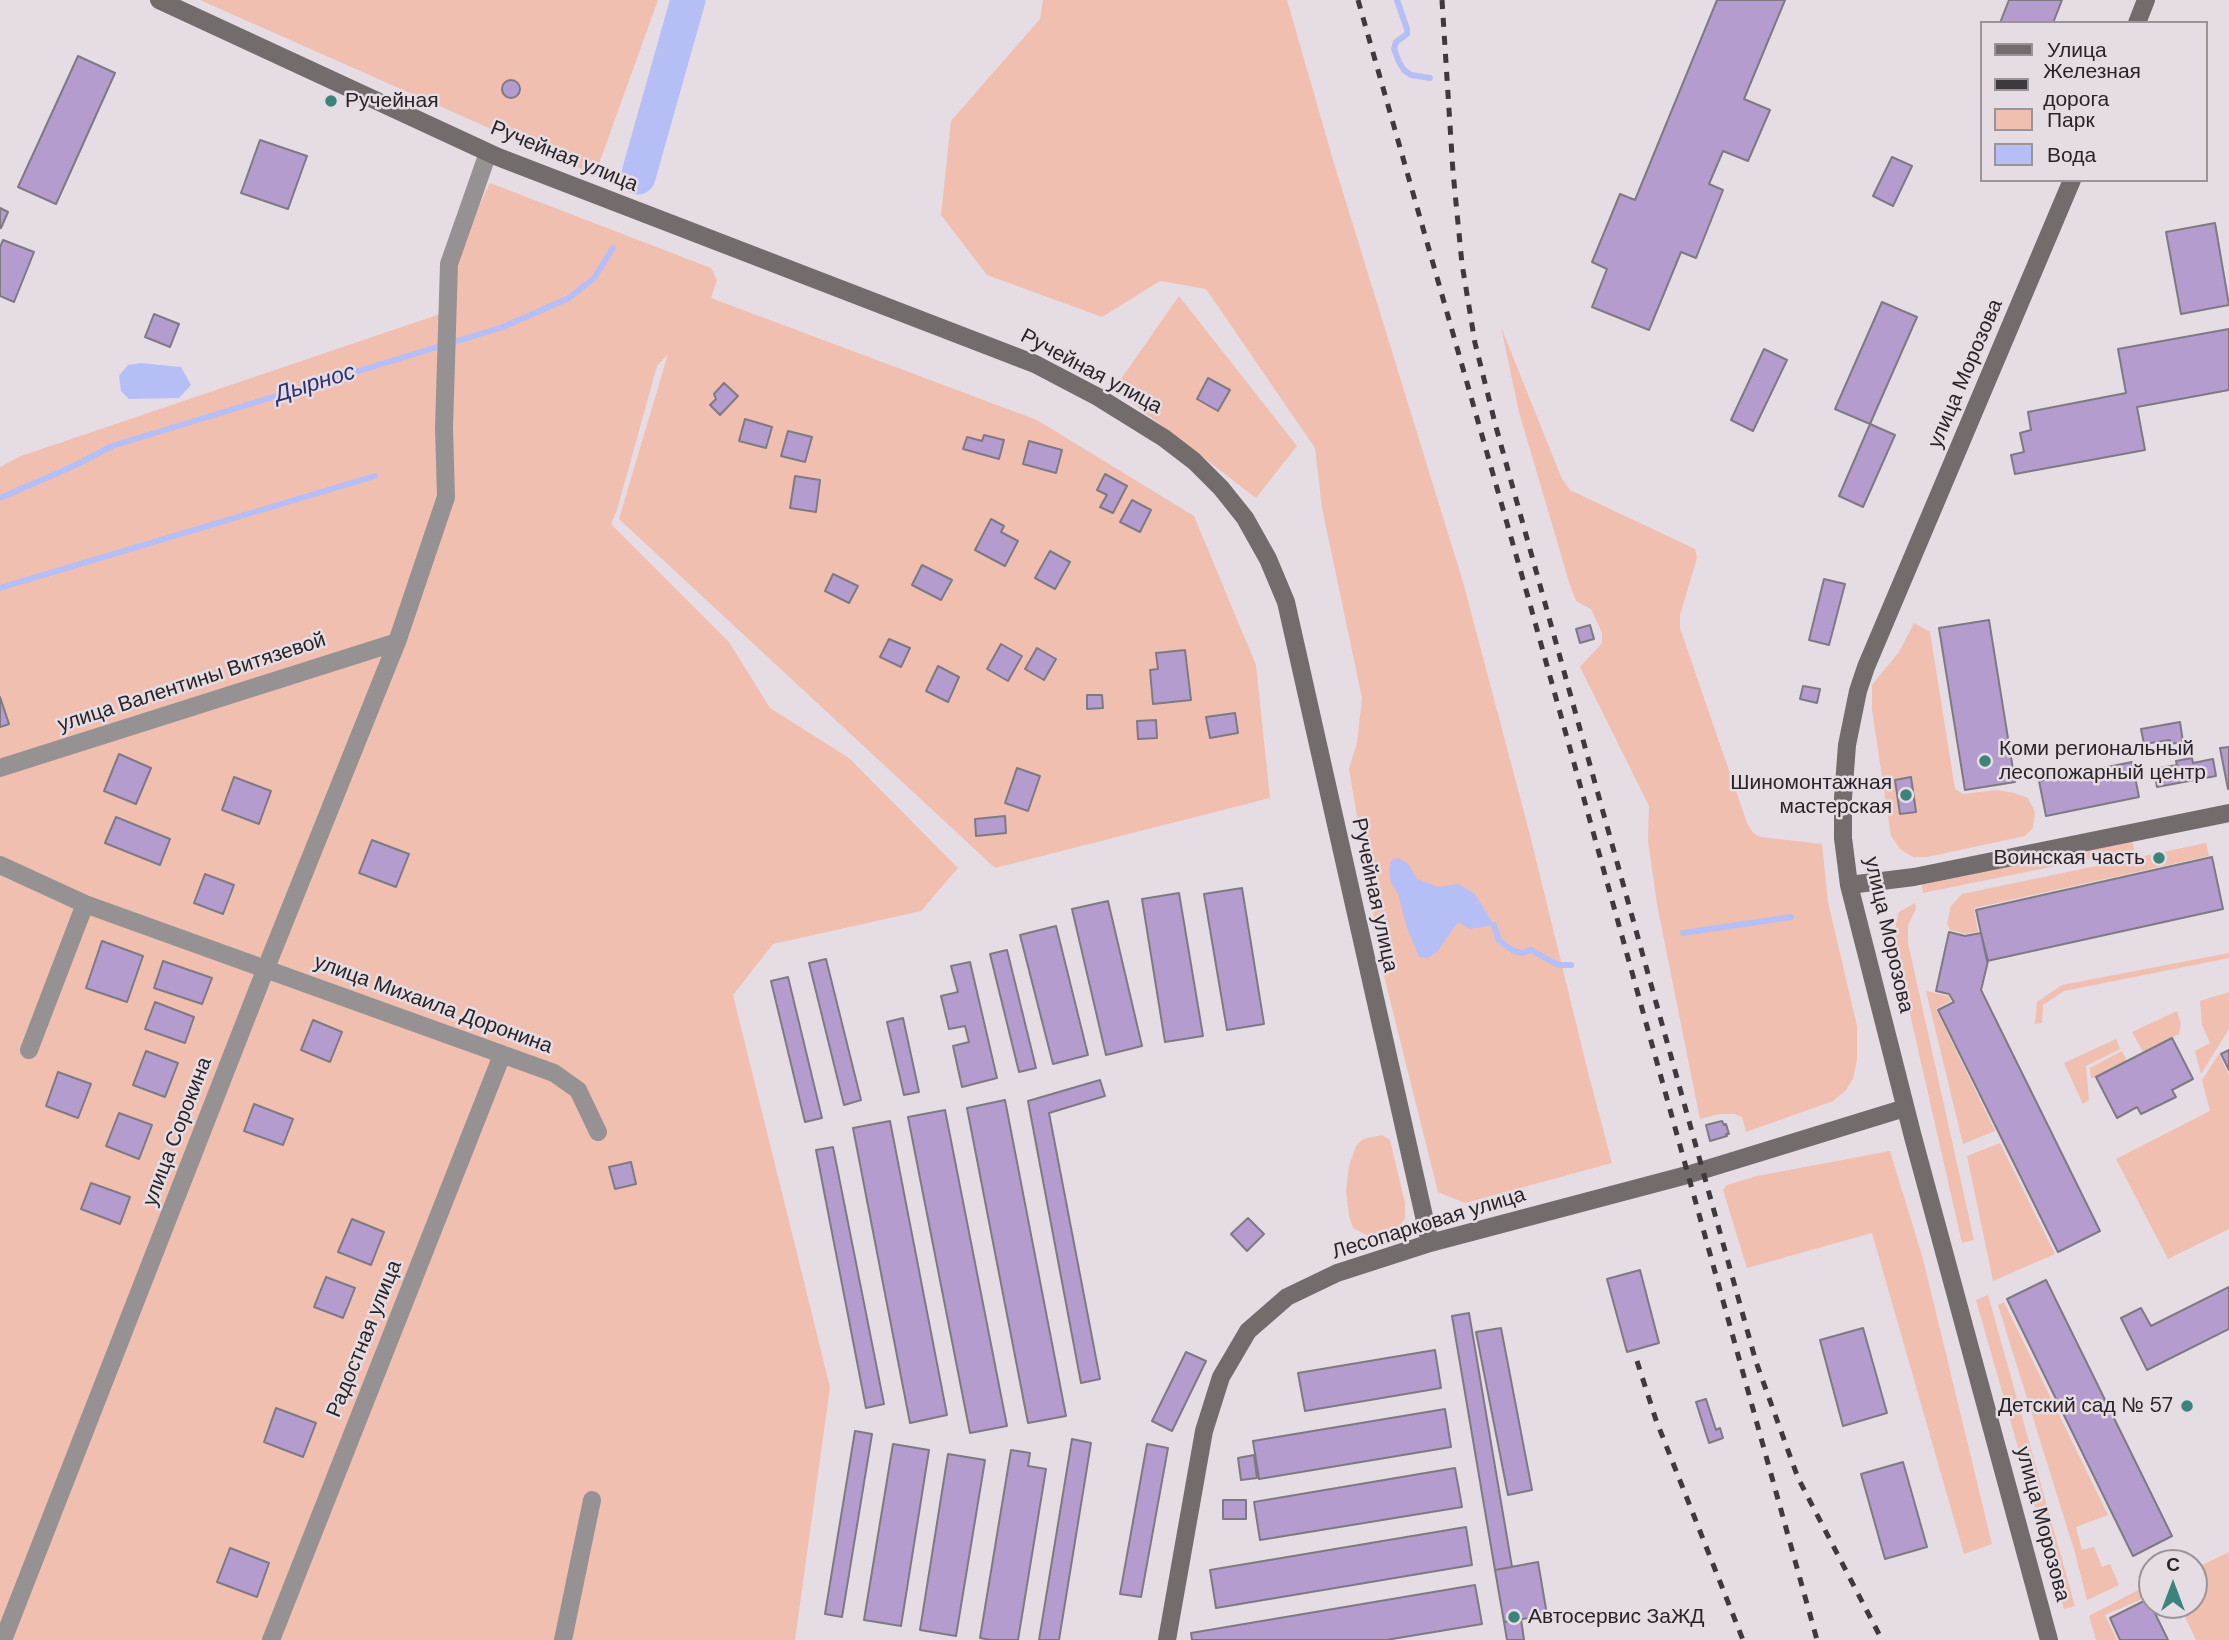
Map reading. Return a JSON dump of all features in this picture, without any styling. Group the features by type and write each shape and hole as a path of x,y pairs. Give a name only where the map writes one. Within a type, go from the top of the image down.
{"street":[{"path":"2138,21 2147,0"},
{"name":"Ручейная улица","path":"168,2 488,153 1035,364 1098,397 1164,438 1194,461 1221,488 1245,518 1268,559 1286,602 1430,1243"},
{"name":"улица Сорокина","path":"4,1640 266,968 397,642 446,497 449,264 488,153"},
{"name":"улица Морозова","path":"2049,1640 1849,885 1843,838 1843,798 1847,745 1858,691 2071,182"},
{"name":"улица Валентины Витязевой","path":"0,768 397,642"},
{"path":"1849,885 1914,877 2229,813"},
{"name":"улица Михаила Доронина","path":"0,866 85,904 554,1073 578,1090 598,1132"},
{"path":"29,1050 85,904"},
{"name":"Радостная улица","path":"271,1640 502,1055"},
{"name":"Лесопарковая улица","path":"1167,1640 1204,1431 1222,1377 1248,1331 1287,1297 1337,1273 1430,1243 1687,1175 1906,1108"},
{"path":"563,1640 592,1500"}],"green space":[{"path":"200,0 658,0 595,175"},
{"path":"1043,0 1287,0 1333,160 1463,582 1612,1163 1465,1203 1438,1192 1384,976 1349,769 1357,743 1362,698 1322,508 1315,448 1206,289 1160,281 1102,317 987,275 941,215 951,121 1040,19"},
{"path":"490,183 711,268 717,280 711,298 1037,420 1194,516 1256,665 1270,798 995,868 619,519 668,354 657,366 611,524 729,642 770,708 849,758 958,868 921,911 773,944 733,995 830,1387 795,1640 0,1640 0,467 21,456 455,309 457,267 472,220"},
{"path":"1179,296 1297,446 1256,498 1114,389"},
{"path":"1501,327 1562,479 1570,490 1695,549 1697,558 1680,615 1680,628 1747,823 1753,833 1761,837 1822,844 1828,902 1857,1026 1857,1060 1853,1079 1846,1090 1833,1101 1746,1132 1742,1117 1735,1114 1719,1114 1700,1119 1657,904 1648,841 1649,806 1580,667 1602,643 1602,633 1591,609 1576,601 1569,582 1519,412"},
{"path":"1914,623 1930,632 1955,789 1963,794 1996,790 2028,798 2035,812 2033,828 2025,836 1927,857 1913,857 1900,849 1891,836 1872,710 1872,685 1899,652"},
{"path":"2132,839 2134,850 1923,893 1921,881"},
{"path":"2206,843 2209,856 1974,908 1978,932 1966,934 1950,930 1947,923 1951,906 1962,894"},
{"path":"1915,903 1916,909 1908,925 1908,943 1974,1240 1962,1243 1895,948 1899,912"},
{"path":"2229,953 2229,958 2064,991 2043,1005 2042,1023 2035,1024 2037,1002 2062,985"},
{"path":"1926,991 1948,996 1951,1001 1936,1009 1995,1131 1963,1144"},
{"path":"2229,992 2229,1029 2201,1074 2195,1051 2210,1043 2202,1025 2200,1001"},
{"path":"2177,1011 2181,1024 2179,1034 2143,1052 2132,1032"},
{"path":"2116,1039 2120,1049 2086,1066 2089,1100 2083,1104 2064,1063"},
{"path":"2122,1051 2127,1061 2091,1079 2090,1068"},
{"path":"2219,1054 2229,1075 2229,1229 2168,1259 2116,1159 2210,1111 2202,1080"},
{"path":"1382,1135 1390,1140 1405,1203 1405,1218 1397,1230 1384,1237 1370,1237 1353,1228 1346,1191 1349,1166 1356,1146 1363,1139"},
{"path":"2000,1143 2055,1254 1993,1281 1967,1156"},
{"path":"1890,1151 1923,1259 1992,1544 1964,1554 1872,1233 1747,1268 1723,1190 1727,1185 1757,1176"},
{"path":"1988,1295 2075,1606 2064,1609 1976,1300"},
{"path":"2004,1302 2108,1515 2076,1527 2082,1550 2094,1547 2102,1567 2110,1564 2119,1585 2087,1600 1998,1305"},
{"path":"2229,1552 2229,1640 2196,1640 2186,1619 2208,1619 2208,1562"},
{"path":"2138,1590 2138,1601 2105,1615 2117,1640 2096,1640 2089,1616"}],"water":[{"path":"141,363 181,367 191,385 179,398 129,399 121,391 119,376 128,365"},
{"path":"1399,858 1409,865 1417,879 1439,887 1458,884 1475,894 1494,925 1470,929 1458,922 1437,952 1428,958 1419,957 1407,928 1398,894 1391,883 1389,869 1392,859"}],"building":[{"path":"1717,0 1785,0 1744,99 1770,110 1748,161 1723,151 1709,184 1723,190 1696,258 1681,252 1649,330 1592,307 1607,269 1592,262 1620,194 1635,200"},
{"path":"2009,0 2062,0 2054,21 2001,21"},
{"path":"78,56 115,73 56,204 18,187"},
{"path":"511,80 517,83 520,89 517,95 511,98 505,95 502,89 505,83"},
{"path":"260,140 307,156 288,209 241,193"},
{"path":"1892,157 1912,166 1893,206 1873,196"},
{"path":"0,208 8,212 1,228 0,228"},
{"path":"2215,223 2229,305 2181,314 2166,232"},
{"path":"3,240 34,252 14,302 0,296 0,247"},
{"path":"1882,302 1917,317 1870,424 1835,409"},
{"path":"154,314 179,324 170,347 145,337"},
{"path":"2229,329 2229,390 2137,407 2145,450 2015,474 2011,455 2024,452 2020,433 2031,430 2028,412 2126,393 2118,349"},
{"path":"1764,349 1787,360 1753,431 1731,420"},
{"path":"1208,378 1230,390 1218,411 1197,399"},
{"path":"724,383 738,396 720,415 710,405 716,399 714,394"},
{"path":"745,419 772,427 766,448 739,441"},
{"path":"1870,424 1895,435 1863,507 1839,496"},
{"path":"788,431 812,437 805,462 781,456"},
{"path":"984,435 1004,440 999,459 963,449 967,437 982,441"},
{"path":"1029,441 1062,450 1056,473 1023,464"},
{"path":"1105,474 1127,486 1113,513 1100,507 1107,495 1097,490"},
{"path":"795,476 820,480 816,512 790,508"},
{"path":"1132,500 1151,510 1140,532 1120,522"},
{"path":"991,519 1004,526 1001,532 1018,541 1005,566 975,550"},
{"path":"1050,551 1070,562 1055,589 1035,578"},
{"path":"922,565 952,580 941,600 912,585"},
{"path":"833,574 858,586 849,603 825,591"},
{"path":"1824,579 1845,584 1829,645 1809,640"},
{"path":"1989,620 2015,782 1965,790 1939,628"},
{"path":"1590,625 1594,639 1580,643 1576,629"},
{"path":"889,639 910,648 901,667 880,657"},
{"path":"1001,644 1022,656 1008,681 987,669"},
{"path":"1037,648 1056,659 1044,680 1025,669"},
{"path":"1185,650 1191,700 1153,704 1150,670 1158,669 1156,653"},
{"path":"938,666 959,677 948,702 926,691"},
{"path":"1803,686 1820,689 1817,703 1800,699"},
{"path":"1087,695 1102,695 1103,708 1087,709"},
{"path":"0,697 9,724 0,727"},
{"path":"1235,713 1238,733 1210,738 1206,717"},
{"path":"1156,720 1157,738 1138,739 1137,721"},
{"path":"2180,722 2183,742 2170,744 2170,740 2144,744 2141,729"},
{"path":"2229,747 2229,788 2228,789 2220,748"},
{"path":"119,754 151,768 136,804 104,791"},
{"path":"2192,758 2193,763 2213,759 2216,776 2157,787 2154,769 2177,765 2176,761"},
{"path":"2132,762 2139,797 2046,816 2039,781"},
{"path":"1017,768 1040,776 1028,811 1005,803"},
{"path":"234,777 271,791 259,824 222,810"},
{"path":"1911,777 1916,812 1900,814 1895,780"},
{"path":"1005,816 1006,833 976,836 975,819"},
{"path":"116,817 170,839 160,865 105,843"},
{"path":"372,840 409,854 396,887 359,873"},
{"path":"2212,857 2223,909 1987,961 1976,910"},
{"path":"205,874 234,885 223,914 194,903"},
{"path":"1242,888 1264,1024 1227,1030 1204,894"},
{"path":"1179,893 1203,1036 1165,1042 1142,899"},
{"path":"1108,901 1142,1046 1106,1055 1072,909"},
{"path":"1056,926 1088,1055 1053,1064 1020,935"},
{"path":"1949,932 1965,936 1981,933 1988,961 1981,990 2100,1231 2058,1252 1938,1010 1954,1002 1949,994 1936,991"},
{"path":"102,941 143,956 127,1002 86,988"},
{"path":"1007,950 1036,1068 1019,1072 990,954"},
{"path":"826,959 861,1100 844,1105 809,963"},
{"path":"163,961 212,978 202,1004 154,988"},
{"path":"970,962 997,1078 962,1087 953,1046 969,1042 965,1026 949,1029 941,996 958,992 951,966"},
{"path":"788,977 822,1118 805,1122 771,981"},
{"path":"155,1002 194,1017 185,1043 145,1029"},
{"path":"903,1018 919,1092 904,1095 887,1022"},
{"path":"313,1020 342,1032 330,1062 301,1050"},
{"path":"2172,1038 2193,1079 2172,1090 2176,1097 2141,1114 2137,1107 2117,1118 2096,1077"},
{"path":"2229,1050 2229,1070 2221,1054"},
{"path":"146,1051 178,1063 165,1097 133,1085"},
{"path":"58,1072 91,1084 78,1118 46,1106"},
{"path":"1100,1080 1105,1096 1049,1113 1100,1379 1081,1383 1028,1101"},
{"path":"1005,1100 1066,1416 1028,1423 967,1108"},
{"path":"254,1104 293,1119 283,1145 244,1131"},
{"path":"945,1110 1007,1426 970,1433 908,1117"},
{"path":"119,1113 152,1125 139,1159 106,1146"},
{"path":"890,1121 947,1415 910,1423 853,1128"},
{"path":"1722,1121 1729,1134 1710,1141 1706,1125"},
{"path":"833,1147 884,1404 866,1408 816,1150"},
{"path":"631,1162 636,1184 615,1189 609,1167"},
{"path":"91,1183 130,1197 120,1224 81,1209"},
{"path":"1248,1218 1264,1234 1247,1251 1231,1234"},
{"path":"352,1219 384,1232 371,1265 338,1252"},
{"path":"1640,1270 1659,1343 1627,1352 1607,1279"},
{"path":"326,1277 355,1288 343,1318 314,1307"},
{"path":"2046,1280 2172,1536 2147,1549 2138,1549 2138,1553 2133,1556 2007,1299"},
{"path":"2229,1287 2229,1329 2147,1370 2121,1318 2141,1308 2151,1326"},
{"path":"1469,1313 1512,1567 1495,1570 1452,1316"},
{"path":"1501,1328 1532,1490 1508,1495 1476,1332"},
{"path":"1863,1328 1887,1413 1843,1426 1820,1340"},
{"path":"1435,1350 1441,1388 1305,1411 1298,1373"},
{"path":"1186,1352 1206,1361 1172,1431 1152,1421"},
{"path":"1706,1399 1716,1430 1720,1428 1723,1438 1709,1443 1696,1402"},
{"path":"276,1408 316,1423 303,1457 264,1442"},
{"path":"1445,1409 1451,1447 1259,1479 1253,1441"},
{"path":"855,1431 872,1434 842,1617 825,1614"},
{"path":"1072,1439 1091,1443 1059,1640 1039,1640"},
{"path":"893,1444 929,1450 901,1626 864,1620"},
{"path":"1147,1444 1168,1448 1141,1597 1120,1594"},
{"path":"1011,1450 1030,1453 1028,1466 1046,1469 1018,1640 991,1640 980,1638"},
{"path":"948,1454 985,1460 956,1636 920,1630"},
{"path":"1254,1455 1257,1478 1241,1480 1238,1458"},
{"path":"1903,1462 1927,1547 1885,1559 1861,1474"},
{"path":"1455,1468 1462,1507 1260,1540 1254,1502"},
{"path":"1223,1500 1246,1500 1246,1519 1223,1519"},
{"path":"1466,1527 1472,1565 1216,1608 1210,1570"},
{"path":"230,1548 269,1563 257,1597 217,1582"},
{"path":"1538,1562 1547,1615 1504,1622 1495,1570"},
{"path":"1475,1585 1482,1624 1386,1640 1192,1640 1191,1633"},
{"path":"2138,1604 2138,1619 2158,1619 2168,1640 2120,1640 2110,1618"},
{"path":"1521,1619 1524,1640 1507,1640 1504,1622"}],"waterway":[{"name":"Дырнос","path":"638,177 688,0"},
{"path":"1397,0 1407,29 1407,34 1396,42 1394,49 1399,62 1411,75 1430,78"},
{"name":"Дырнос","path":"0,498 112,446 503,327 569,298 594,278 613,248"},
{"path":"0,588 375,476"},
{"path":"1683,933 1791,917"},
{"path":"1494,925 1499,941 1514,951 1522,953 1531,950 1558,965 1571,965"}],"railway":[{"path":"1358,0 1528,597 1817,1640"},
{"path":"1442,0 1462,264 1475,343 1496,427 1756,1362 1798,1478 1882,1640"},
{"path":"1637,1361 1656,1420 1743,1640"}],"place":[{"name":"Ручейная","path":"331,101"},
{"name":"Коми региональный лесопожарный центр","path":"1985,761"},
{"name":"Шиномонтажная мастерская","path":"1906,795"},
{"name":"Воинская часть","path":"2159,858"},
{"name":"Детский сад № 57","path":"2187,1406"},
{"name":"Автосервис ЗаЖД","path":"1514,1617"}]}
